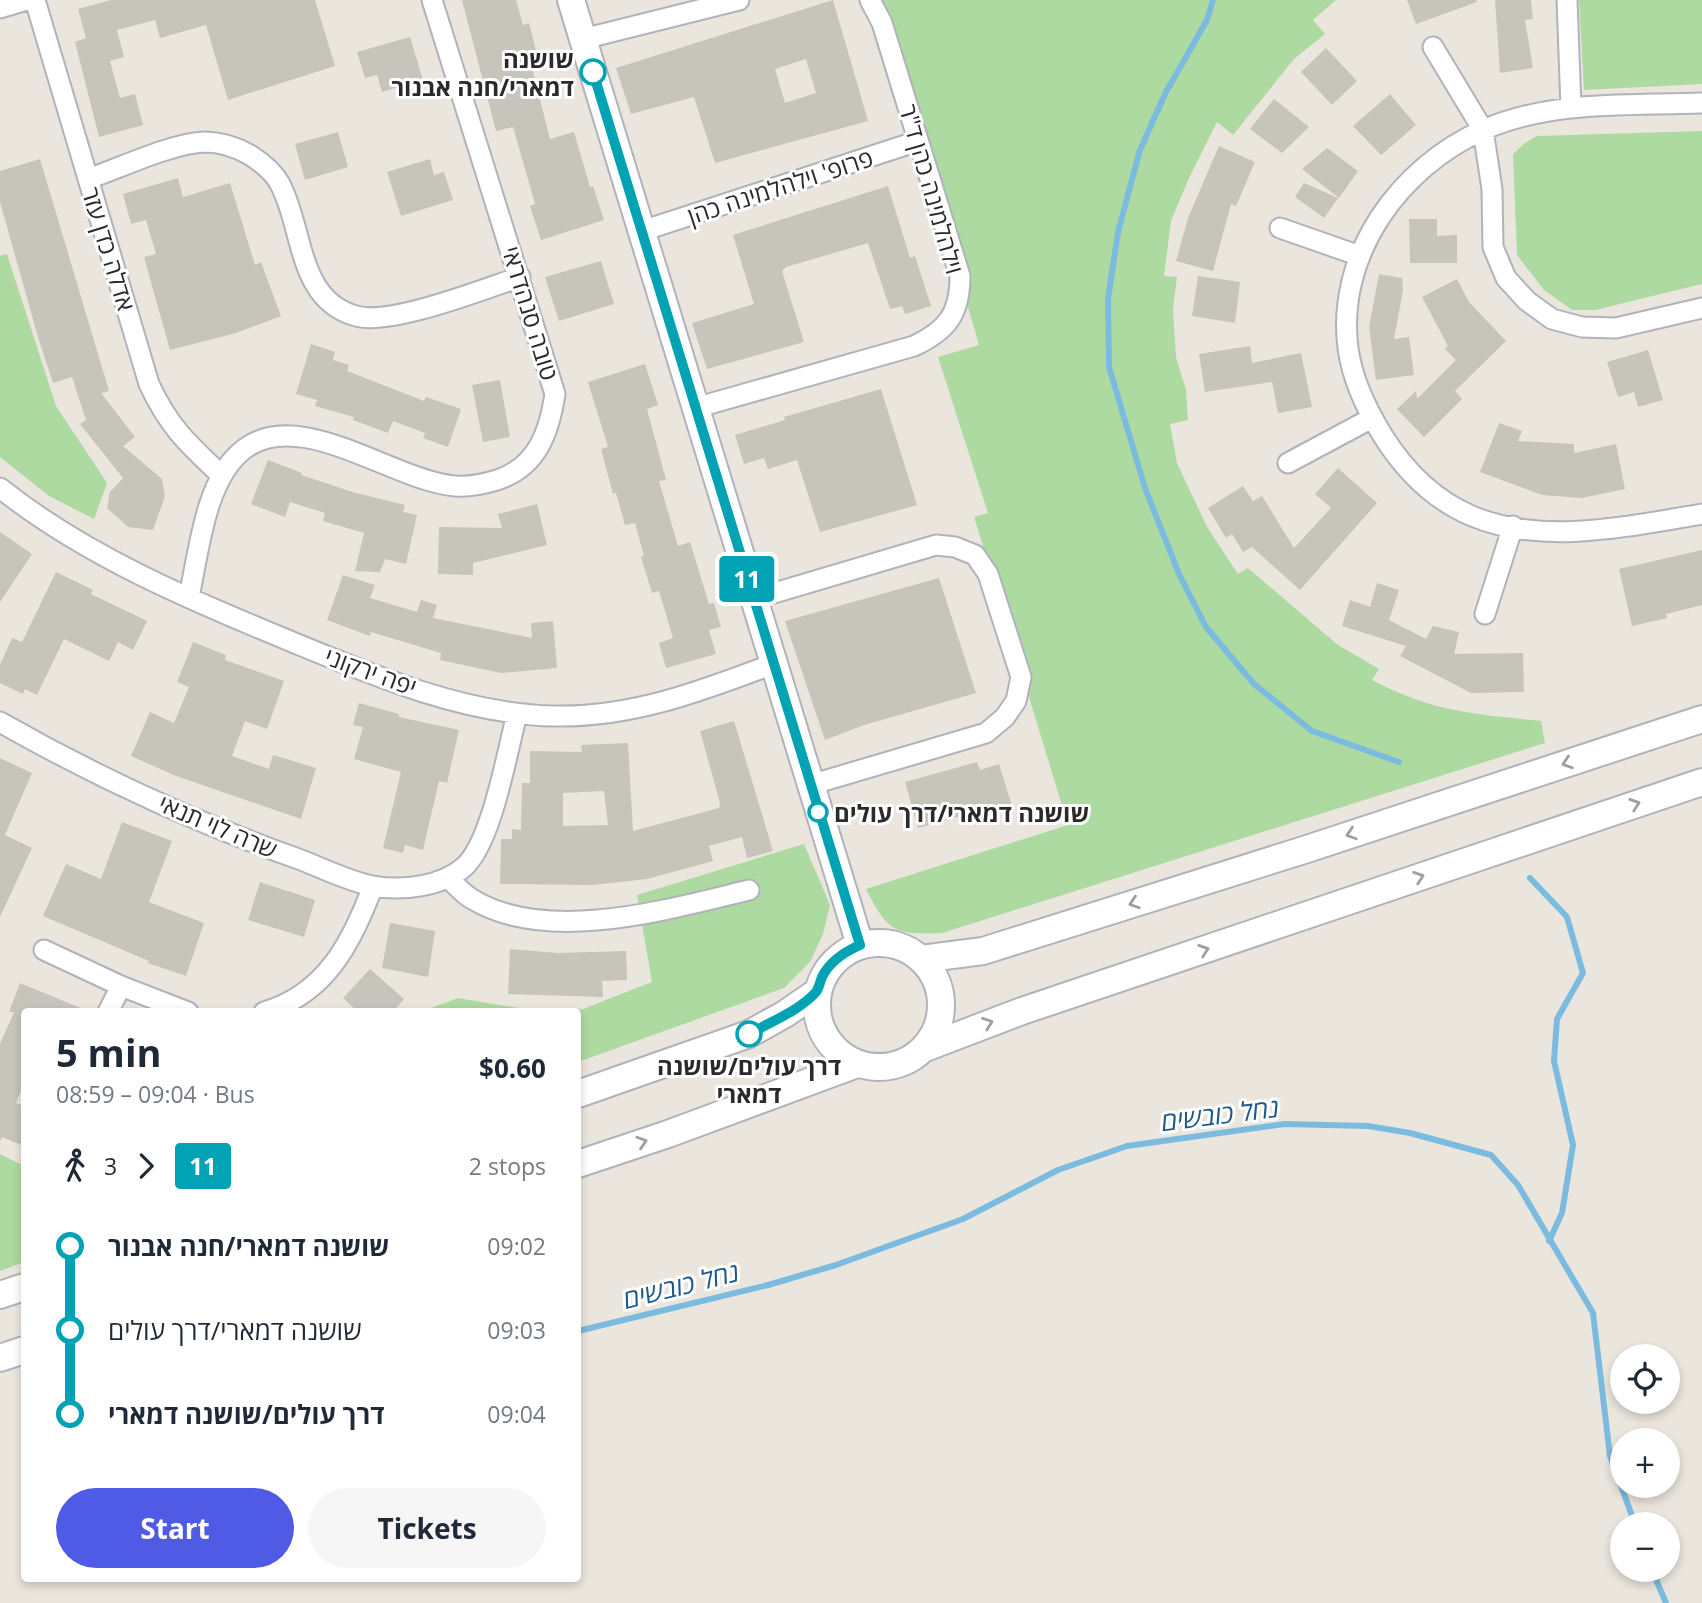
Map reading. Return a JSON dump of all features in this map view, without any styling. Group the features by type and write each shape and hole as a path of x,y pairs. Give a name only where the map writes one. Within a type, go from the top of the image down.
{"street":[{"path":"0,8 27,0"},
{"name":"אדלה כדן עזר","path":"35,0 149,383 164,416 186,442 221,475"},
{"name":"טובה סנהדראי","path":"189,597 213,492 221,475 241,451 261,438 284,436 318,440 454,486 482,484 514,474 534,456 546,435 555,394 432,0"},
{"path":"571,0 860,945"},
{"path":"583,39 739,0"},
{"name":"וילהלמינה כהן ד\"ר","path":"695,408 914,346 933,337 960,302 960,276 882,23 870,0"},
{"path":"1567,0 1571,108"},
{"path":"1433,47 1483,130 1492,189 1493,247 1506,278 1527,301 1552,319 1582,327 1616,328 1702,308"},
{"path":"1702,103 1571,108 1524,115 1483,130 1451,146 1424,166 1399,190 1377,220 1360,256 1346,313 1348,350 1359,388 1372,418 1395,456 1443,501 1474,517 1513,526 1582,531 1702,514"},
{"name":"פרופ' וילהלמינה כהן","path":"642,231 918,141"},
{"path":"88,179 182,146 205,142 234,146 260,162 279,182 310,280 329,302 356,317 389,318 520,277"},
{"path":"1280,228 1360,256"},
{"path":"1288,463 1372,418"},
{"name":"יפה ירקוני","path":"0,488 67,533 189,597 339,661 411,687 517,714 594,715 642,708 695,693 773,664"},
{"path":"1485,614 1513,526"},
{"path":"754,599 936,545 956,547 975,555 988,573 1021,677 1016,701 1005,717 986,733 810,785"},
{"path":"517,714 488,823 478,849 465,866 448,878 470,898 490,908 533,920 647,915 749,890"},
{"path":"921,959 983,951 1307,849 1702,719"},
{"name":"שרה לוי תנאי","path":"0,722 120,784 200,820 373,886 406,887 448,878"},
{"path":"925,1048 936,1031 941,1013 940,993 934,974 921,959 908,949 876,942 845,951 832,962 817,992 816,1009 820,1027 828,1042 841,1055 857,1064 875,1068 893,1066 911,1059 925,1048 1022,1011 1702,782"},
{"path":"273,1008 304,994 328,974 359,922 373,886"},
{"path":"44,950 121,986 178,1008"},
{"path":"110,1008 121,986"},
{"path":"581,1093 749,1034 817,992"},
{"path":"581,1163 857,1064"},
{"path":"0,1295 21,1288"},
{"path":"0,1358 21,1351"}],"green space":[{"path":"878,0 1336,0 1313,20 1325,34 1294,59 1233,135 1217,122 1171,221 1164,276 1177,277 1173,309 1176,357 1186,390 1188,420 1170,424 1177,463 1207,527 1238,574 1248,568 1338,645 1379,669 1372,680 1415,699 1454,710 1541,721 1545,743 942,933 903,931 887,922 866,889 1068,825 974,517 988,513 938,357 979,345"},
{"path":"1579,0 1702,0 1702,84 1584,90"},
{"path":"1702,131 1702,284 1595,310 1572,310 1544,290 1517,255 1513,154 1537,136"},
{"path":"7,254 56,406 107,483 94,519 49,496 0,457 0,256"},
{"path":"804,844 830,905 823,934 810,962 784,988 581,1061 581,1009 652,982 637,895"},
{"path":"458,998 518,1008 431,1008"},
{"path":"0,1154 21,1164 21,1263 0,1271"}],"building":[{"path":"111,0 315,0 335,66 228,100 206,25 160,38 155,20 117,30 124,57 110,61 120,98 135,94 143,125 99,137 75,42 86,38 78,9"},
{"path":"462,0 516,0 523,25 529,23 536,50 528,52 550,139 574,132 590,187 593,186 604,220 541,240 530,206 535,204 513,127 496,131"},
{"path":"833,0 868,121 715,163 694,97 631,114 616,68","holes":["806,59 816,93 785,103 775,69"]},
{"path":"1407,0 1476,0 1477,2 1416,24"},
{"path":"1495,0 1531,0 1533,19 1525,20 1533,68 1500,73"},
{"path":"410,37 423,80 382,92 377,75 365,78 357,52"},
{"path":"1326,48 1357,81 1332,105 1301,72"},
{"path":"1390,94 1416,125 1381,155 1353,126"},
{"path":"1274,99 1309,127 1282,153 1250,129"},
{"path":"338,132 348,167 305,180 295,144"},
{"path":"1219,146 1255,162 1236,206 1231,204 1213,271 1176,261 1188,218"},
{"path":"1327,148 1358,171 1339,198 1302,169"},
{"path":"40,159 109,391 101,393 135,437 123,446 162,479 165,496 153,530 128,527 107,508 110,492 123,478 80,424 86,420 72,377 53,383 38,337 0,202 0,171"},
{"path":"430,159 434,175 444,172 453,200 401,216 387,172"},
{"path":"178,178 183,197 230,183 255,265 261,262 281,316 236,333 170,350 144,257 156,254 146,220 131,224 123,194"},
{"path":"1304,183 1338,198 1324,218 1295,197"},
{"path":"888,186 910,258 915,256 931,306 905,314 902,306 890,309 868,243 786,267 782,271 804,342 707,369 692,323 754,304 733,235"},
{"path":"1409,219 1437,219 1437,236 1457,235 1457,263 1410,263"},
{"path":"601,261 614,304 559,321 545,277"},
{"path":"1379,274 1402,278 1403,290 1394,339 1409,337 1414,375 1376,380 1369,327"},
{"path":"1198,276 1240,282 1235,323 1192,316"},
{"path":"1457,279 1469,302 1506,341 1455,391 1462,399 1424,437 1397,409 1416,391 1417,399 1456,360 1445,349 1448,346 1422,297"},
{"path":"311,344 335,352 333,360 349,365 347,371 424,401 426,397 461,409 448,447 423,438 425,433 393,421 388,433 353,420 354,417 315,406 317,400 296,394"},
{"path":"1250,346 1252,363 1301,353 1312,407 1278,413 1272,382 1205,392 1199,354"},
{"path":"1648,350 1663,400 1638,407 1634,392 1618,397 1607,362"},
{"path":"645,364 658,405 647,409 666,480 659,481 678,546 690,542 709,604 714,603 721,627 709,630 716,654 666,668 659,643 673,638 659,591 652,593 641,557 644,556 635,523 625,525 616,493 613,494 601,449 608,447 588,382"},
{"path":"500,380 510,437 483,442 472,385"},
{"path":"881,389 917,505 820,532 797,460 768,469 764,458 744,464 735,435 785,420 784,417"},
{"path":"1499,423 1522,431 1518,441 1574,444 1574,453 1616,444 1625,489 1582,498 1542,495 1480,472"},
{"path":"268,460 302,473 301,475 405,505 403,512 417,515 406,564 385,559 380,572 355,571 364,533 323,521 325,513 290,502 285,517 251,504"},
{"path":"1338,468 1377,503 1300,590 1252,547 1243,552 1232,534 1226,538 1208,508 1243,486 1253,501 1262,496 1294,548 1331,508 1315,494"},
{"path":"537,504 547,545 473,563 473,575 438,574 439,527 502,528 498,514"},
{"path":"0,532 32,554 0,602"},
{"path":"1702,550 1702,605 1666,614 1667,618 1632,626 1619,569"},
{"path":"56,572 93,590 91,594 147,621 133,650 118,642 109,661 64,639 37,695 25,689 23,694 0,683 0,665 12,638 22,642"},
{"path":"343,575 375,585 370,598 417,612 421,600 437,605 433,618 532,638 531,623 553,621 557,668 501,673 440,660 441,653 371,632 370,636 327,620"},
{"path":"939,578 976,693 864,725 825,740 785,621"},
{"path":"1377,583 1399,590 1389,620 1426,639 1433,626 1459,632 1454,654 1523,653 1524,692 1471,693 1400,656 1406,646 1342,626 1350,600 1370,607"},
{"path":"193,642 226,655 225,660 284,681 267,729 245,721 232,756 269,769 273,755 316,768 301,819 176,776 131,756 150,712 174,723 189,687 177,682"},
{"path":"359,703 399,714 399,717 459,730 447,783 439,781 423,850 405,845 403,853 383,848 401,772 354,759 363,727 353,725"},
{"path":"734,721 773,851 747,858 742,837 709,846 713,861 647,879 593,885 500,884 501,839 512,839 512,829 521,830 522,783 530,783 530,751 582,752 581,745 628,743 633,831 719,808 720,803 700,731","holes":["604,791 608,825 563,826 563,793"]},
{"path":"0,758 32,773 5,835 32,848 0,917"},
{"path":"977,762 980,770 999,764 1012,806 971,819 969,814 918,828 905,782"},
{"path":"122,822 172,841 149,902 204,923 186,976 148,963 149,961 43,916 66,864 101,879"},
{"path":"260,882 315,900 304,937 248,920"},
{"path":"390,923 435,931 428,977 382,968"},
{"path":"510,949 558,953 626,951 627,980 602,981 603,997 508,994"},
{"path":"370,969 404,999 396,1008 354,1008 343,998"},
{"path":"20,983 81,1008 21,1008 21,1090 16,1103 21,1105 21,1145 2,1137 0,1141 0,1044 14,1012 9,1012"}],"waterway":[{"path":"1213,0 1207,20 1166,92 1140,150 1118,232 1108,299 1109,367 1145,488 1179,574 1206,627 1254,684 1312,731 1399,762"},
{"path":"1530,878 1567,917 1583,973 1557,1019 1554,1061 1573,1145 1562,1213 1549,1241"},
{"name":"נחל כובשים","path":"581,1330 768,1285 836,1265 963,1219 1058,1170 1127,1146 1285,1124 1368,1126 1410,1133 1491,1155 1518,1185 1593,1313 1610,1456 1631,1512"},
{"name":"נחל כובשים","path":"1657,1582 1666,1603"}],"bus line":[{"name":"11","path":"593,72 860,945 845,951 832,962 817,992 749,1034"}],"place":[{"name":"שושנה דמארי/חנה אבנור","path":"593,72"},
{"name":"שושנה דמארי/דרך עולים","path":"818,812"},
{"name":"דרך עולים/שושנה דמארי","path":"749,1034"}]}
